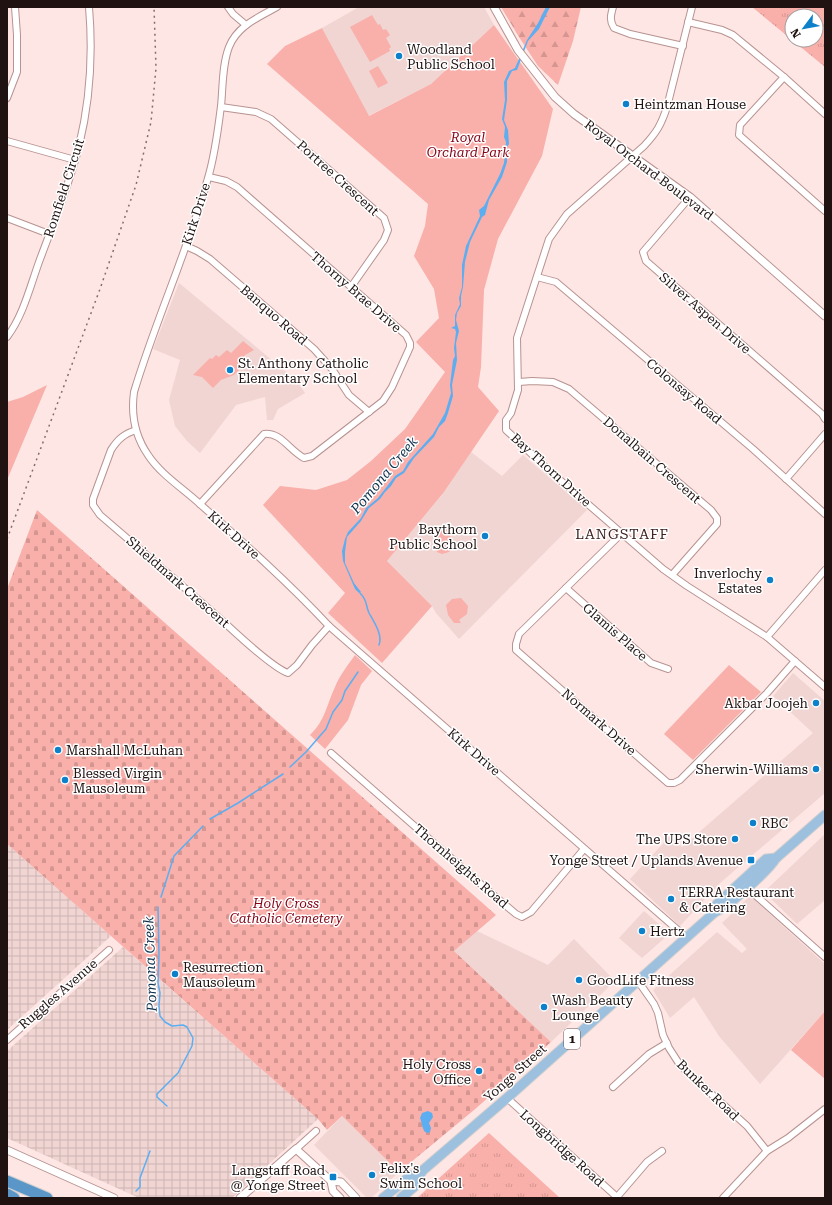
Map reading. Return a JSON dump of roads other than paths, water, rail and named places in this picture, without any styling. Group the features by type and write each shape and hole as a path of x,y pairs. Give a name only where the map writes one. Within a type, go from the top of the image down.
{"highway":[{"path":"7,1181 47,1198"},
{"path":"7,1194 14,1198"}],"main road":[{"name":"Yonge Street","path":"383,1198 409,1177 422,1171 507,1098 687,938 715,912 717,904 744,885 766,859 776,858 824,818"},
{"name":"Yonge Street","path":"401,1198 415,1186 422,1171"}],"street":[{"path":"7,98 16,72 17,35 15,7"},
{"name":"Romfield Circuit","path":"7,337 19,316 67,187 84,125 90,77 91,43 89,7"},
{"path":"228,7 233,14 246,25"},
{"name":"Kirk Drive","path":"277,7 246,25 234,38 227,54 223,73 221,107 216,144 209,177 134,392 133,413 136,430 143,447 157,467 301,596 329,626 687,938"},
{"name":"Royal Orchard Boulevard","path":"494,7 518,50 555,98 574,114 690,197 825,316"},
{"path":"613,7 610,21 614,28 630,34 683,46"},
{"name":"Bay Thorn Drive","path":"692,7 662,123 655,135 567,214 549,240 517,338 519,382 515,404 506,420 506,430 537,459 672,575 767,637 825,687"},
{"path":"688,22 722,30 733,35 784,77 825,114"},
{"path":"784,77 740,125 739,135 825,211"},
{"name":"Portree Crescent","path":"221,107 252,111 271,119 384,218 388,230 384,240 351,287"},
{"path":"7,141 75,160"},
{"name":"Thorny Brae Drive","path":"200,504 264,434 276,434 300,455 307,458 312,456 383,401 392,388 410,347 410,343 406,335 237,188 226,181 209,177"},
{"name":"Silver Aspen Drive","path":"690,197 643,252 646,261 822,414 825,419"},
{"path":"7,218 49,234"},
{"name":"Banquo Road","path":"186,246 210,259 314,350 332,369 349,395 369,412"},
{"name":"Colonsay Road","path":"537,277 556,282 825,514"},
{"name":"Donalbain Crescent","path":"519,382 553,382 569,389 711,510 717,518 717,524 672,575"},
{"name":"Shieldmark Crescent","path":"136,430 126,433 111,450 93,499 92,505 100,515 240,636 284,671 288,672 298,665 312,645 329,626"},
{"path":"786,479 825,434"},
{"name":"Normark Drive","path":"622,532 519,634 516,650 668,783 674,783 680,780 767,693 795,661"},
{"path":"767,637 825,570"},
{"name":"Glamis Place","path":"566,588 651,663 668,669"},
{"name":"Thornheights Road","path":"331,753 491,893 516,914 522,917 531,912 584,849"},
{"path":"744,885 825,956"},
{"name":"Ruggles Avenue","path":"7,1040 109,950"},
{"name":"Bunker Road","path":"638,981 654,1004 663,1035 682,1067 747,1126 767,1151"},
{"path":"613,1087 648,1054 667,1043"},
{"name":"Longbridge Road","path":"507,1098 617,1197"},
{"path":"724,1198 767,1151 788,1138 825,1108"},
{"path":"240,1198 316,1131"},
{"path":"296,1149 331,1181 333,1191 340,1198"},
{"path":"7,1150 114,1198"},
{"path":"617,1197 647,1162 662,1151"},
{"path":"331,1181 341,1182 356,1198"}],"water":[{"path":"546,7 550,7 539,29 528,41 517,70 512,71 507,81 507,100 504,120 508,130 509,144 507,147 507,162 502,177 489,200 485,215 482,217 470,242 465,262 461,306 457,313 456,320 459,331 456,343 457,360 452,385 453,396 448,413 445,421 439,427 434,437 414,458 404,473 396,478 380,499 369,508 361,521 347,537 345,563 354,583 361,592 359,593 355,589 343,561 342,551 345,539 348,532 361,518 366,508 378,498 395,476 403,471 408,462 433,434 445,413 451,393 450,385 453,360 455,356 454,348 456,332 455,329 451,328 455,326 455,315 460,304 459,298 462,287 462,265 466,246 480,216 479,210 484,206 504,163 506,142 504,137 505,127 502,119 505,100 504,82 509,71 515,68 527,40"},
{"path":"428,1111 432,1113 433,1117 429,1123 431,1128 430,1132 428,1133 425,1132 420,1118 422,1113"}],"waterway":[{"name":"Pomona Creek","path":"360,593 365,600 380,637 379,645"},
{"name":"Pomona Creek","path":"290,767 306,752 326,729 333,712 342,700 345,691 358,672"},
{"name":"Pomona Creek","path":"210,819 283,774"},
{"name":"Pomona Creek","path":"161,897 174,856 203,826"},
{"name":"Pomona Creek","path":"158,907 158,983 160,993 160,1016 165,1022 172,1026 183,1025 187,1027 193,1038 192,1046 178,1073 157,1094 157,1097 167,1106"},
{"name":"Pomona Creek","path":"136,1191 140,1187 140,1178 150,1151"}],"railway":[{"path":"7,539 100,289 136,185 151,122 156,68 154,7"}],"place":[{"name":"Woodland Public School","path":"399,56"},
{"name":"Heintzman House","path":"626,104"},
{"name":"St. Anthony Catholic Elementary School","path":"230,370"},
{"name":"Baythorn Public School","path":"485,536"},
{"name":"Inverlochy Estates","path":"770,580"},
{"name":"Akbar Joojeh","path":"816,703"},
{"name":"Marshall McLuhan","path":"58,750"},
{"name":"Sherwin-Williams","path":"816,769"},
{"name":"Blessed Virgin Mausoleum","path":"65,780"},
{"name":"RBC","path":"753,823"},
{"name":"The UPS Store","path":"735,839"},
{"name":"Yonge Street / Uplands Avenue","path":"751,860"},
{"name":"TERRA Restaurant & Catering","path":"671,899"},
{"name":"Hertz","path":"642,931"},
{"name":"Resurrection Mausoleum","path":"175,974"},
{"name":"GoodLife Fitness","path":"579,980"},
{"name":"Wash Beauty Lounge","path":"544,1007"},
{"name":"Holy Cross Office","path":"479,1071"},
{"name":"Felix's Swim School","path":"372,1175"},
{"name":"Langstaff Road @ Yonge Street","path":"333,1177"}],"district":[{"name":"LANGSTAFF","path":"622,534"}],"park label":[{"name":"Royal Orchard Park","path":"468,144"},
{"name":"Holy Cross Catholic Cemetery","path":"286,910"}]}
